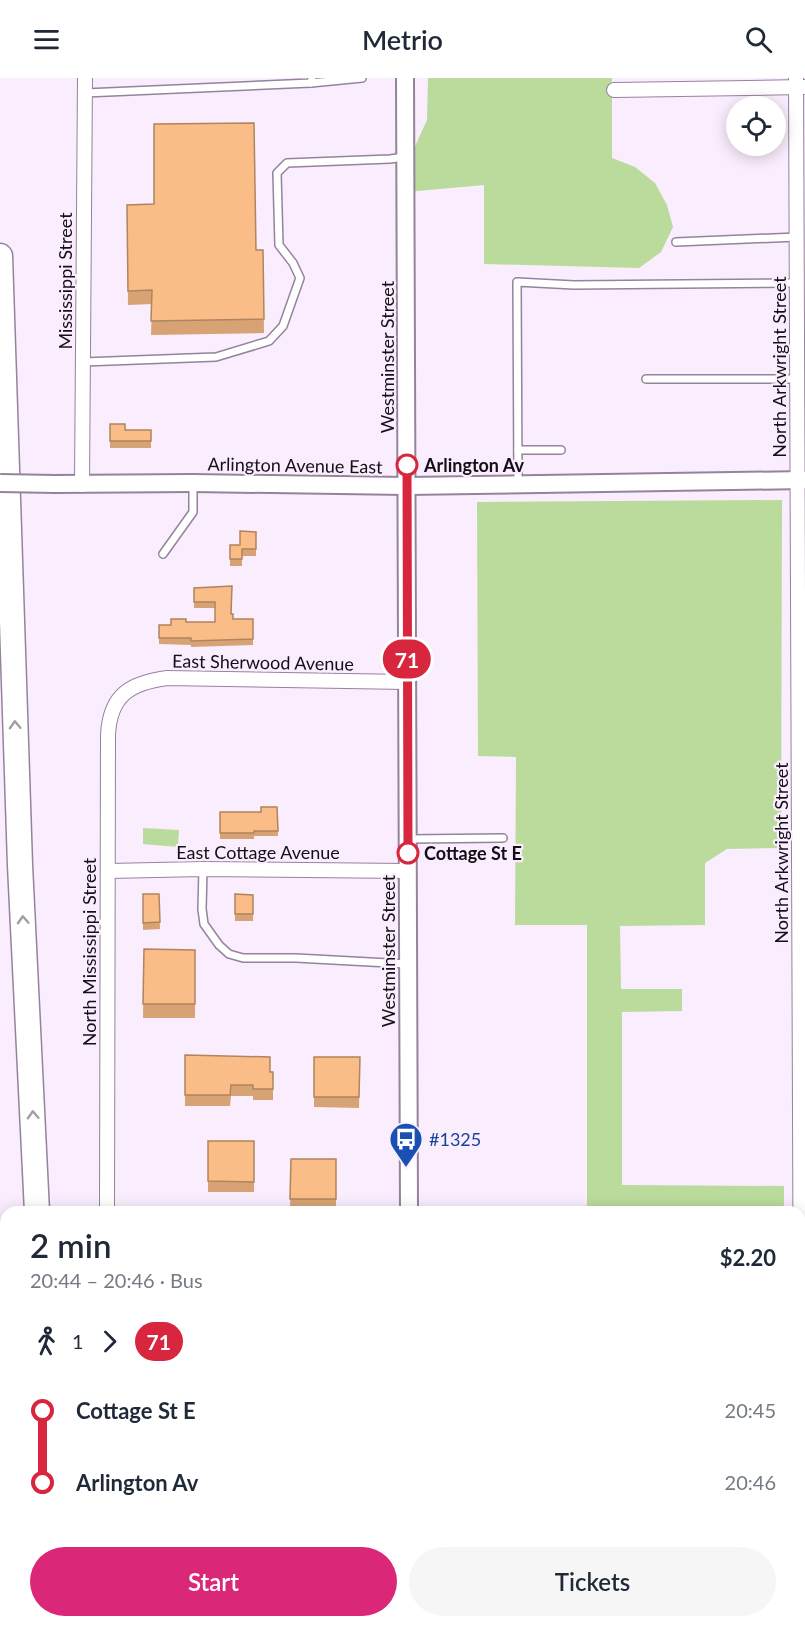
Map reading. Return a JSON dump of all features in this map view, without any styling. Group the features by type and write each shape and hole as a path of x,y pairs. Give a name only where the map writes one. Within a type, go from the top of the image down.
{"highway":[{"path":"0,256 20,865 37,1206"},
{"path":"36,1173 42,1206"}],"street":[{"name":"Mississippi Street","path":"82,485 85,78"},
{"name":"Westminster Street","path":"405,78 409,1206"},
{"path":"614,90 799,84"},
{"name":"North Arkwright Street","path":"799,84 797,237 801,283 797,379 802,481 801,1206"},
{"name":"Arlington Avenue East","path":"0,483 407,486 802,481"},
{"name":"East Sherwood Avenue","path":"122,696 140,683 167,678 407,681"},
{"name":"North Mississippi Street","path":"107,1206 109,720 122,696"},
{"name":"East Cottage Avenue","path":"108,871 203,869 408,871"}],"lane":[{"path":"85,93 362,78"},
{"path":"83,362 216,357 269,341 283,327 300,278 293,263 279,245 277,173 286,163 405,157"},
{"path":"676,242 797,237"},
{"path":"518,484 517,282 574,285 801,283"},
{"path":"646,380 797,379"},
{"path":"518,450 561,450"},
{"path":"163,554 193,512 193,483"},
{"path":"408,839 503,838"},
{"path":"203,869 204,924 219,945 236,957 333,959 380,964 408,964"}],"green space":[{"path":"428,78 612,78 612,158 635,167 655,183 667,205 673,227 661,252 639,268 484,264 484,185 406,192 405,168 427,120"},
{"path":"782,500 781,848 727,849 705,863 705,925 620,926 621,989 682,989 682,1011 622,1012 622,1185 784,1186 784,1206 587,1206 587,925 515,925 516,757 478,756 477,502"},
{"path":"143,828 179,830 178,847 143,844"}],"building":[{"path":"254,123 256,250 263,250 264,319 151,321 152,290 128,291 127,205 154,204 154,124"},
{"path":"110,424 125,424 125,430 151,430 151,441 110,441"},
{"path":"240,531 256,532 256,549 242,549 242,559 230,559 230,545 240,545"},
{"path":"232,586 231,614 233,614 233,619 253,619 253,639 191,641 191,638 159,638 159,625 171,625 171,619 186,619 186,622 215,622 215,602 194,602 194,588"},
{"path":"261,807 277,807 278,831 220,833 220,812 261,812"},
{"path":"143,894 159,894 160,922 143,923"},
{"path":"235,894 253,895 253,914 235,914"},
{"path":"144,949 195,950 195,1004 143,1004"},
{"path":"185,1055 270,1057 273,1089 253,1089 253,1085 231,1085 230,1095 185,1095"},
{"path":"314,1057 360,1057 359,1097 314,1097"},
{"path":"208,1141 254,1141 254,1182 208,1181"},
{"path":"291,1159 336,1159 336,1199 290,1199"}],"bus line":[{"name":"71","path":"407,465 408,853"}],"place":[{"name":"Arlington Av","path":"407,465"},
{"name":"Cottage St E","path":"408,853"},
{"name":"#1325","path":"406,1168"}]}
